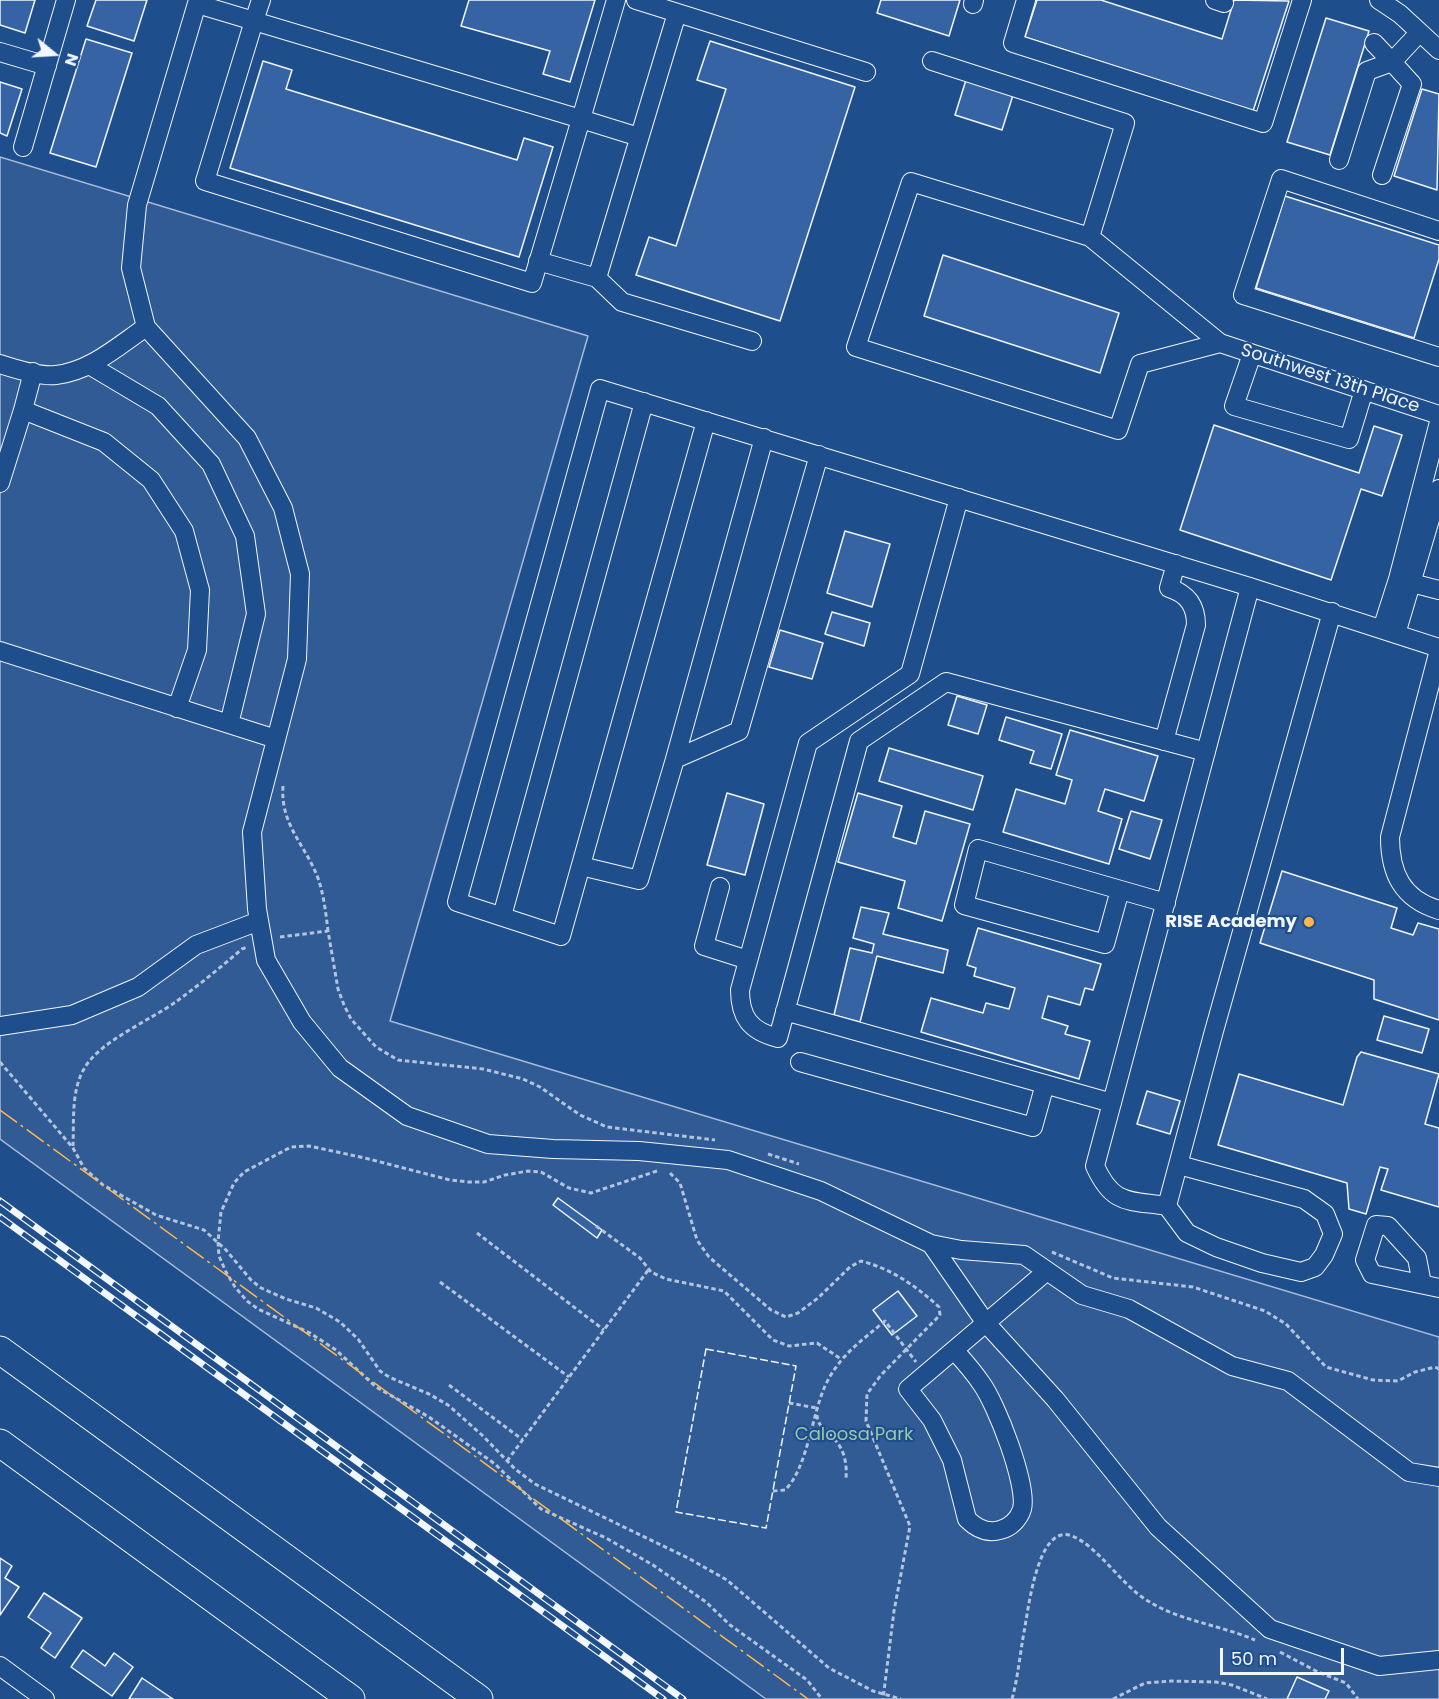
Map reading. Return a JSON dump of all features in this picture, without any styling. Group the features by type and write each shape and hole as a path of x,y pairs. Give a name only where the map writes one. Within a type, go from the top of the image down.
{"highway":[{"path":"0,1350 478,1699"},
{"path":"0,1443 351,1699"}],"street":[{"path":"23,147 66,0"},
{"path":"261,0 206,182 532,283 616,0"},
{"path":"636,0 866,72"},
{"path":"1026,0 1013,43 1263,123 1302,0"},
{"path":"1379,0 1400,14 1439,50"},
{"path":"639,137 198,2 137,205 131,268 146,327 247,438 283,508 300,574 297,659 252,832 259,921 266,960 302,1022 340,1068 407,1116 488,1144 553,1149 639,1151 729,1160 821,1191 930,1244 961,1250 1024,1255 1082,1295 1129,1309 1232,1366 1288,1381 1409,1472 1439,1477"},
{"path":"597,278 677,13"},
{"path":"1339,160 1366,71 1392,62 1419,33"},
{"path":"1374,43 1412,84 1382,175"},
{"path":"0,52 47,66"},
{"path":"932,61 1125,123 1090,237"},
{"path":"1439,231 1281,178 1243,295 1439,357"},
{"path":"911,182 1090,237 1220,343 1140,364 1118,430 856,346 911,182"},
{"path":"538,261 597,278 621,302 752,341"},
{"path":"0,364 54,375 91,366 146,327"},
{"name":"Southwest 13th Place","path":"1220,343 1439,415"},
{"path":"1252,354 1234,406 1349,439 1364,390"},
{"path":"91,366 158,406 166,414 211,464 245,536 256,614 229,724"},
{"path":"0,483 33,372"},
{"path":"706,421 561,936 457,902 600,389 764,438 1332,612 1439,649 1390,837 1390,858 1397,878 1410,894 1427,906 1439,910"},
{"path":"502,916 644,402"},
{"path":"23,410 104,442 151,480 184,531 200,590 197,650 177,708"},
{"path":"1405,581 1439,422"},
{"path":"581,866 639,880 764,438"},
{"path":"675,759 739,731 819,455"},
{"path":"1389,632 1439,489"},
{"path":"959,498 910,674 808,743 740,990 740,1004 744,1016 753,1027 764,1035 778,1038 859,741 946,682 1206,752"},
{"path":"1164,741 1196,625 1193,605 1179,591 1169,588 1176,564"},
{"path":"1405,581 1439,590"},
{"path":"1179,1166 1304,1199 1325,1214 1333,1234 1324,1255 1315,1267 1301,1272 1262,1263 1216,1247 1186,1233 1167,1206 1120,1199 1103,1184 1095,1166 1250,587"},
{"path":"1167,1206 1332,612"},
{"path":"0,651 276,739"},
{"path":"1120,890 1104,944 964,905 978,849 1166,903"},
{"path":"720,887 704,946 748,960"},
{"path":"0,1026 72,1015 138,987 196,945 259,921"},
{"path":"785,1011 1112,1103"},
{"path":"800,1062 1033,1127 1045,1084"},
{"path":"930,1244 985,1322 1054,1399 1158,1527 1270,1629 1379,1666 1439,1660"},
{"path":"955,1351 982,1384 1010,1445 1023,1499 1018,1518 1002,1530 993,1532 983,1530 974,1526 967,1519 952,1460 932,1420 908,1389 1047,1271"},
{"path":"0,1666 45,1699"}],"path":[{"path":"284,778 285,812 289,825 319,881 328,931"},
{"path":"73,1148 76,1089 82,1070 90,1059 107,1045 179,1000 242,949 254,944"},
{"path":"0,1062 73,1148 84,1168 103,1185 156,1215 204,1230 256,1284 273,1294 316,1308 340,1322 358,1339 380,1371 399,1382 429,1394 448,1406 535,1484 688,1558 727,1580 830,1668 883,1697 900,1699"},
{"path":"822,1699 807,1680 730,1625 706,1602 653,1565 606,1538 541,1509 495,1464 429,1417 376,1387 336,1350 310,1333 266,1314 253,1305 235,1287 219,1256 221,1212 234,1183 244,1172 291,1147 309,1146 450,1180 484,1182 505,1174 541,1172 569,1188 591,1193 657,1171 672,1173 680,1183 697,1240 709,1257 771,1310 786,1317 798,1313 818,1298 850,1267 861,1262 875,1265 905,1279 939,1307 940,1315 880,1375 867,1394 866,1421 910,1526 894,1611 883,1697"},
{"path":"596,1226 639,1258 651,1272 666,1279 724,1291 768,1336 780,1344 795,1346 817,1342 841,1359"},
{"path":"477,1233 604,1330"},
{"path":"507,1461 649,1269"},
{"path":"440,1282 569,1377"},
{"path":"773,1491 785,1490 795,1476 824,1387 841,1359 885,1321 926,1375"},
{"path":"449,1385 523,1440"},
{"path":"789,1403 817,1408"},
{"path":"817,1408 819,1425 836,1442 844,1455 846,1478"},
{"path":"1012,1699 1030,1594 1037,1568 1047,1548 1064,1535 1073,1536 1083,1542 1134,1591 1149,1602 1181,1616 1260,1642"},
{"path":"1279,1651 1346,1683 1358,1699"},
{"path":"1113,1699 1145,1683 1171,1680 1232,1685 1267,1699"}],"shaded area":[{"name":"Caloosa Park","path":"0,157 588,336 390,1021 1439,1337 1439,1699 766,1699 0,1139"}],"building":[{"path":"0,0 35,0 25,33 0,25"},
{"path":"96,0 147,0 134,41 87,26"},
{"path":"469,0 595,0 570,82 543,74 550,51 461,26"},
{"path":"881,0 960,0 949,36 877,13"},
{"path":"1037,0 1101,0 1222,39 1234,0 1289,1 1253,111 1025,37"},
{"path":"1326,18 1369,31 1330,155 1287,142"},
{"path":"86,39 132,53 96,167 50,153"},
{"path":"710,41 855,87 780,321 636,275 649,237 676,246 726,89 697,80"},
{"path":"263,61 292,70 286,89 517,160 524,138 553,147 519,257 230,168"},
{"path":"966,80 1013,95 1002,130 955,115"},
{"path":"0,82 22,89 7,136 0,133"},
{"path":"1422,89 1439,94 1437,190 1394,176"},
{"path":"1285,196 1439,245 1439,259 1414,338 1256,288"},
{"path":"943,255 1119,313 1100,373 924,316"},
{"path":"1214,425 1359,473 1374,426 1402,435 1382,496 1361,489 1331,580 1180,530"},
{"path":"845,531 890,544 872,607 827,593"},
{"path":"832,612 870,623 864,646 825,634"},
{"path":"780,630 823,643 812,679 769,667"},
{"path":"957,696 987,705 978,734 948,725"},
{"path":"1006,717 1062,734 1051,769 1030,763 1034,751 999,740"},
{"path":"1070,730 1158,756 1144,801 1105,789 1098,811 1122,819 1109,864 1003,832 1016,789 1065,804 1072,780 1056,775"},
{"path":"889,748 983,776 973,810 879,781"},
{"path":"727,793 764,804 745,875 707,865"},
{"path":"858,793 902,806 893,837 916,844 925,811 970,824 942,921 898,908 905,881 838,862"},
{"path":"1131,811 1162,820 1150,859 1119,849"},
{"path":"1282,871 1397,908 1391,928 1413,935 1418,923 1439,929 1439,1020 1374,999 1374,980 1260,943"},
{"path":"861,907 889,913 883,934 948,950 943,973 877,956 860,1022 834,1015 850,948 872,953 874,944 853,938"},
{"path":"978,928 1101,964 1093,990 1085,988 1080,1005 1048,996 1042,1018 1068,1026 1065,1034 1090,1041 1079,1079 921,1032 931,998 983,1013 986,1003 1009,1009 1015,988 974,976 976,968 967,965"},
{"path":"1384,1016 1429,1029 1422,1053 1377,1040"},
{"path":"1361,1052 1439,1074 1425,1124 1439,1128 1439,1207 1381,1190 1388,1169 1380,1167 1366,1214 1349,1209 1347,1183 1218,1145 1239,1074 1343,1105 1357,1057"},
{"path":"1147,1091 1180,1101 1170,1134 1137,1124"},
{"path":"558,1198 602,1230 597,1238 553,1205"},
{"path":"898,1291 917,1316 892,1335 873,1310"},
{"path":"0,1558 12,1566 5,1578 19,1587 0,1615"},
{"path":"44,1593 82,1618 55,1658 41,1648 51,1633 28,1617"},
{"path":"83,1650 105,1666 114,1653 133,1667 112,1696 71,1667"},
{"path":"1297,1677 1329,1691 1325,1699 1287,1699"},
{"path":"142,1678 173,1699 129,1699"}],"railway":[{"path":"0,1201 683,1699"},
{"path":"0,1217 663,1699"}],"fence":[{"path":"706,1349 796,1366 766,1528 676,1512 706,1349"}],"power":[{"path":"0,1110 808,1699"}],"place":[{"name":"RISE Academy","path":"1309,922"}]}
